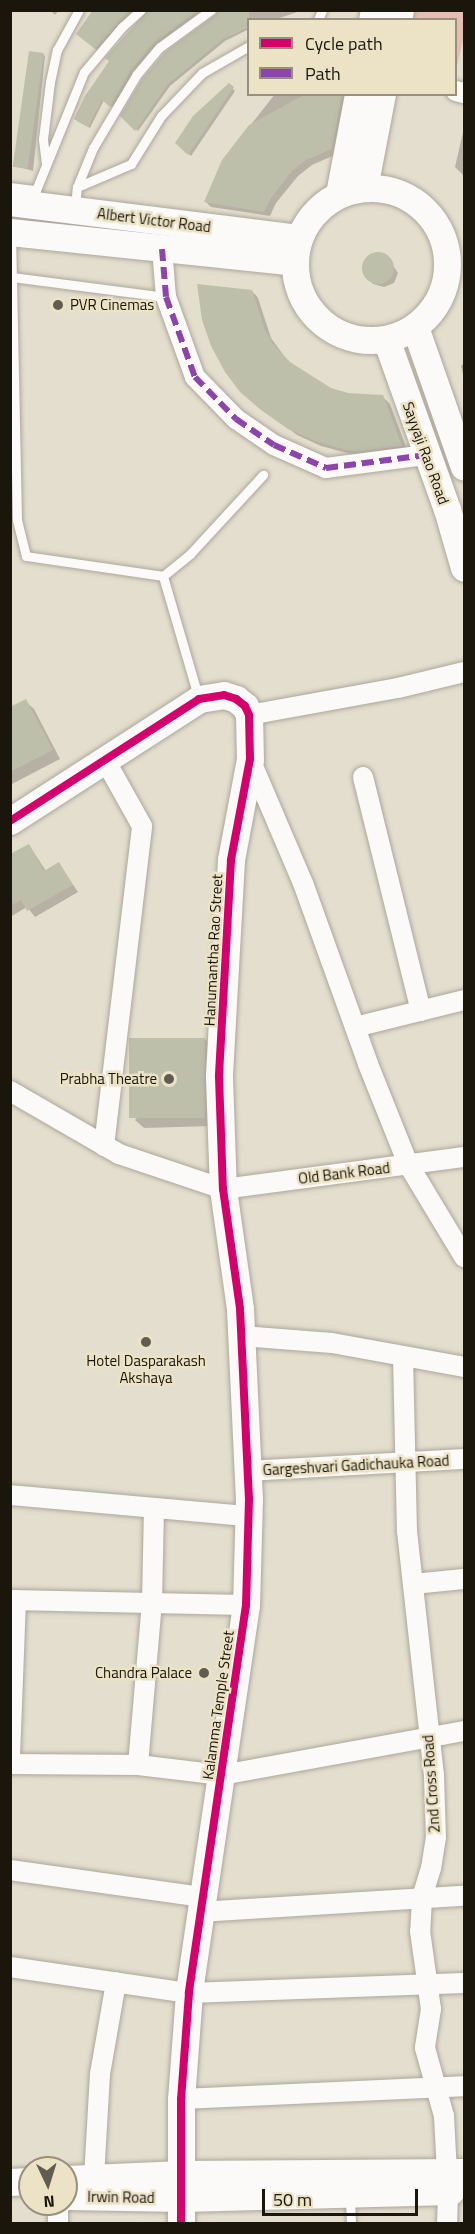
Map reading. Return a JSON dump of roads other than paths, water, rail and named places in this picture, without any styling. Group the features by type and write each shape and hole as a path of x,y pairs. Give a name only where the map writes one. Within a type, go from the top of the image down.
{"main road":[{"path":"352,191 358,96"},
{"path":"352,191 381,96"},
{"path":"387,189 408,197 426,211 439,229 456,263 430,313 415,327 386,339 363,340 341,335 321,323 306,305 296,285 296,250 308,220 322,205 352,191 387,189"},
{"name":"Albert Victor Road","path":"10,202 76,199 296,250"},
{"name":"Albert Victor Road","path":"11,232 162,249 296,250"},
{"path":"415,327 462,452"},
{"name":"Sayyaji Rao Road","path":"386,339 447,509 465,568"},
{"path":"10,821 199,699 224,695 236,699 245,706 249,715"},
{"name":"Hanumantha Rao Street","path":"223,1189 219,1077 231,860 250,759 249,715"},
{"name":"Kalamma Temple Street","path":"182,2198 181,2099 189,1993 200,1904 222,1775 246,1605 248,1471 242,1336 223,1189"},
{"path":"78,2179 94,2178 182,2198 456,2182"},
{"name":"Irwin Road","path":"78,2196 182,2198 350,2194 456,2182"}],"street":[{"path":"162,249 166,297 195,377 236,419 274,445 326,468 426,455"},
{"path":"249,715 399,688 465,672"},
{"path":"250,759 303,883 354,1028 408,1164 465,1257"},
{"path":"104,1146 142,826 105,760"},
{"path":"363,777 421,1011"},
{"path":"354,1028 465,1000"},
{"path":"10,1091 119,1154 223,1189"},
{"name":"Old Bank Road","path":"223,1189 465,1157"},
{"path":"242,1336 332,1343 465,1367"},
{"name":"2nd Cross Road","path":"403,1356 407,1531 428,1738 434,1775 436,1837 431,1868 422,1898 420,1931 431,2008 425,2048 444,2116 456,2182 447,2223"},
{"name":"Gargeshvari Gadichauka Road","path":"248,1471 465,1459"},
{"path":"10,1495 248,1516"},
{"path":"138,1765 152,1603 154,1508"},
{"path":"413,1584 465,1579"},
{"path":"10,1756 13,1600 246,1605"},
{"path":"10,1764 138,1765 222,1775 465,1731"},
{"path":"10,1870 200,1904 465,1896"},
{"path":"10,1967 189,1993 465,1983"},
{"path":"94,2178 100,2074 116,1982"},
{"path":"181,2099 465,2086"}],"lane":[{"path":"46,166 43,139 50,82 57,50 80,10"},
{"path":"10,187 36,190 84,72 122,27 141,10"},
{"path":"76,199 93,148 137,74 160,47 211,10"},
{"path":"76,199 131,164 161,117 202,73 247,47"},
{"path":"11,232 17,520 26,556 163,576 190,554 263,474"},
{"path":"12,278 166,297"},
{"path":"163,576 199,699"},
{"path":"350,2194 351,2223"}],"place":[{"name":"PVR Cinemas","path":"58,305"},
{"name":"Prabha Theatre","path":"169,1079"},
{"name":"Hotel Dasparakash Akshaya","path":"146,1342"},
{"name":"Chandra Palace","path":"204,1673"}]}
